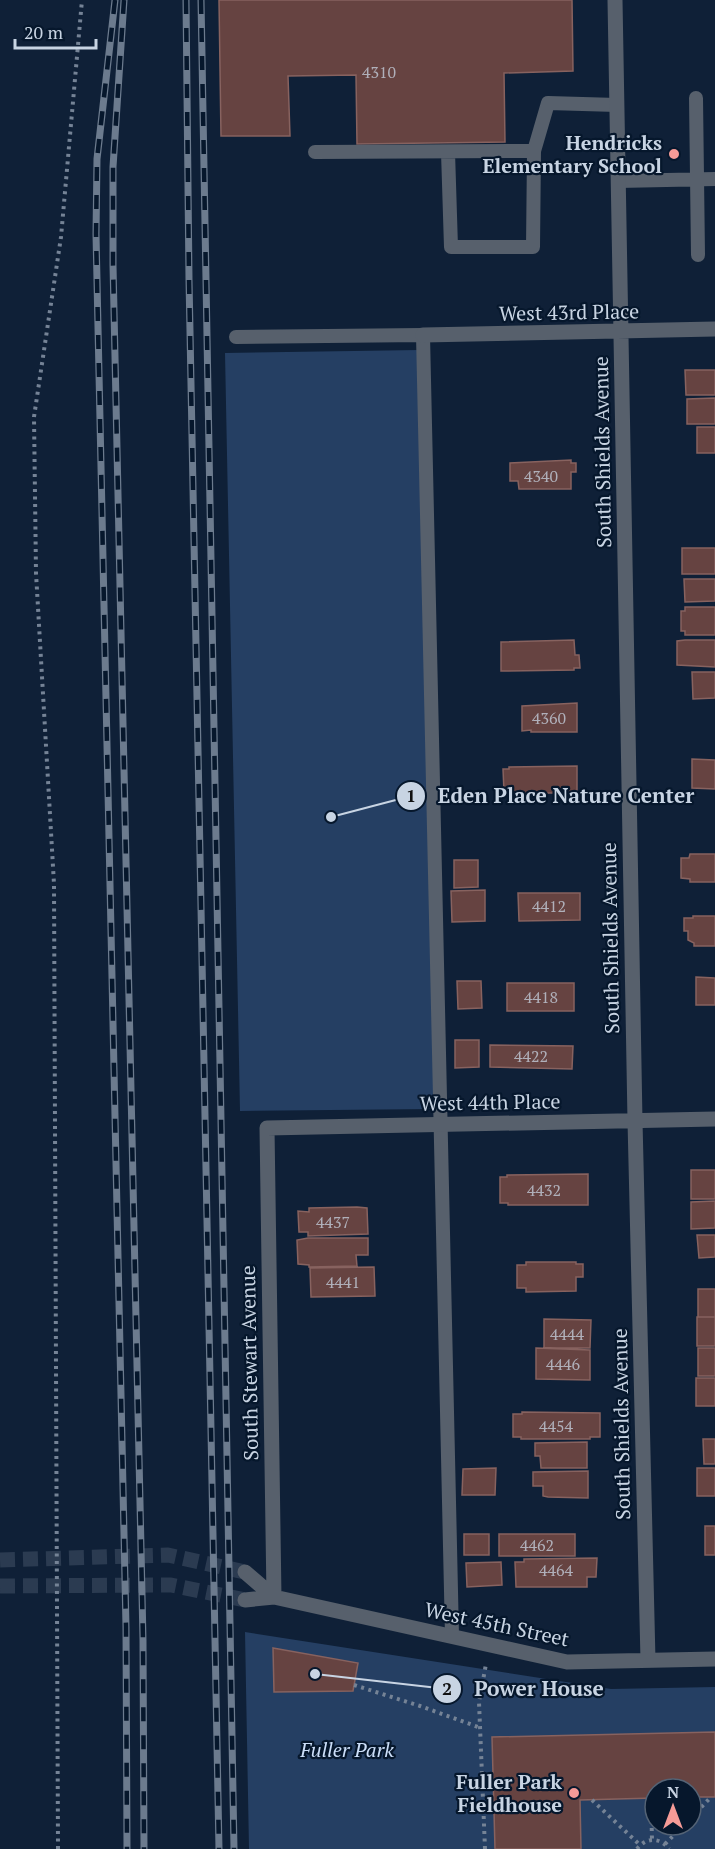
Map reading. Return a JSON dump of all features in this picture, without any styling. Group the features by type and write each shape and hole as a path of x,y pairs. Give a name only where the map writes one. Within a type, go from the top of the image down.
{"street":[{"name":"South Shields Avenue","path":"615,0 635,1121 648,1660"},
{"name":"West 43rd Place","path":"423,335 715,329"},
{"name":"West 44th Place","path":"267,1128 715,1119"},
{"name":"South Stewart Avenue","path":"267,1128 274,1597"},
{"name":"West 45th Street","path":"244,1572 274,1597"},
{"name":"West 45th Street","path":"245,1600 274,1597 567,1662 715,1659"}],"lane":[{"path":"696,98 698,255"},
{"path":"448,152 451,248 533,247 534,151 548,103 617,105"},
{"path":"315,152 534,151"},
{"path":"618,182 715,179"},
{"path":"236,337 423,335 452,1636"}],"path":[{"path":"58,1849 54,884 36,573 34,417 61,237 82,0"},
{"path":"485,1849 480,1702 487,1659"},
{"path":"354,1685 480,1728"},
{"path":"703,1805 711,1797"},
{"path":"592,1800 638,1847 652,1840 665,1844 669,1849"},
{"path":"665,1844 672,1837"}],"green space":[{"path":"419,350 434,1109 240,1111 225,353"},
{"name":"Fuller Park","path":"245,1632 611,1689 715,1687 715,1849 249,1849"}],"building":[{"path":"219,0 572,0 573,71 504,73 505,142 357,144 356,75 288,76 290,136 221,136"},
{"path":"685,370 715,370 715,395 686,395"},
{"path":"715,398 715,424 687,424 687,399"},
{"path":"697,427 715,427 715,453 697,453"},
{"path":"571,460 571,463 576,463 576,472 571,472 571,489 519,489 518,481 510,481 510,463"},
{"path":"682,548 715,548 715,574 682,574"},
{"path":"684,579 715,579 715,601 685,602"},
{"path":"685,607 715,607 715,635 685,635 685,631 681,631 681,611 685,611"},
{"path":"574,640 575,655 579,655 580,668 501,671 501,642"},
{"path":"715,640 715,667 677,665 677,641"},
{"path":"692,672 715,672 715,698 693,699"},
{"path":"577,703 577,732 522,731 522,706"},
{"path":"692,759 715,760 715,789 692,788"},
{"path":"577,766 577,793 504,792 503,769"},
{"path":"690,854 715,854 715,882 690,882 690,879 681,878 681,858 689,858"},
{"path":"454,860 478,860 478,887 454,888"},
{"path":"485,890 485,921 452,922 451,891"},
{"path":"518,893 580,893 580,920 519,921"},
{"path":"693,916 715,916 715,946 694,946 694,943 688,940 688,931 684,931 684,918 693,918"},
{"path":"696,977 715,978 715,1005 696,1005"},
{"path":"457,981 481,981 482,1008 458,1009"},
{"path":"507,983 574,983 574,1011 507,1011"},
{"path":"455,1040 479,1040 479,1067 455,1068"},
{"path":"490,1045 573,1046 572,1069 490,1067"},
{"path":"691,1170 715,1170 715,1199 691,1199"},
{"path":"588,1174 588,1205 508,1205 508,1203 500,1203 500,1177"},
{"path":"715,1201 715,1228 691,1229 691,1202"},
{"path":"309,1208 367,1208 368,1234 308,1236 308,1232 299,1232 298,1211 309,1212"},
{"path":"697,1235 715,1235 715,1257 699,1258"},
{"path":"368,1238 368,1255 356,1255 357,1266 309,1267 309,1265 298,1264 297,1240"},
{"path":"526,1262 576,1262 576,1264 583,1264 583,1277 576,1277 576,1291 526,1292 526,1288 517,1288 517,1265 526,1265"},
{"path":"374,1267 375,1296 311,1297 310,1268"},
{"path":"698,1289 715,1289 715,1317 698,1317"},
{"path":"697,1317 715,1317 715,1346 697,1346"},
{"path":"544,1319 591,1320 590,1348 544,1348"},
{"path":"536,1348 590,1350 590,1380 536,1379"},
{"path":"698,1348 715,1348 715,1376 698,1376"},
{"path":"696,1378 715,1378 715,1406 696,1406"},
{"path":"522,1412 600,1413 600,1437 521,1439 521,1437 513,1437 513,1414 522,1414"},
{"path":"703,1439 715,1439 715,1464 704,1464"},
{"path":"587,1442 587,1468 541,1468 540,1456 535,1456 535,1443"},
{"path":"496,1468 495,1495 462,1495 463,1469"},
{"path":"697,1468 715,1468 715,1496 697,1496"},
{"path":"588,1471 588,1498 543,1496 543,1486 533,1486 533,1472"},
{"path":"705,1526 715,1526 715,1555 705,1555"},
{"path":"464,1534 489,1534 489,1555 464,1555"},
{"path":"499,1534 575,1534 575,1556 499,1556"},
{"path":"597,1558 596,1577 587,1577 587,1587 516,1587 515,1562 524,1562 524,1559"},
{"path":"501,1562 502,1585 467,1587 466,1563"},
{"path":"273,1648 358,1663 353,1691 274,1692"},
{"name":"Fuller Park Fieldhouse","path":"715,1732 715,1797 703,1797 703,1777 643,1777 643,1798 580,1800 581,1849 495,1849 492,1737"}],"tunnel":[{"path":"0,1560 168,1555 245,1572"},
{"path":"0,1586 171,1585 245,1600"}],"railway":[{"path":"115,0 97,159 96,234 126,1627 127,1849"},
{"path":"124,0 113,167 113,265 143,1640 144,1849"},
{"path":"186,0 189,279 219,1849"},
{"path":"201,0 234,1849"}],"place":[{"name":"Hendricks Elementary School","path":"674,154"},
{"name":"Eden Place Nature Center","path":"331,817"},
{"name":"Power House","path":"315,1674"},
{"name":"Fuller Park Fieldhouse","path":"574,1793"}]}
